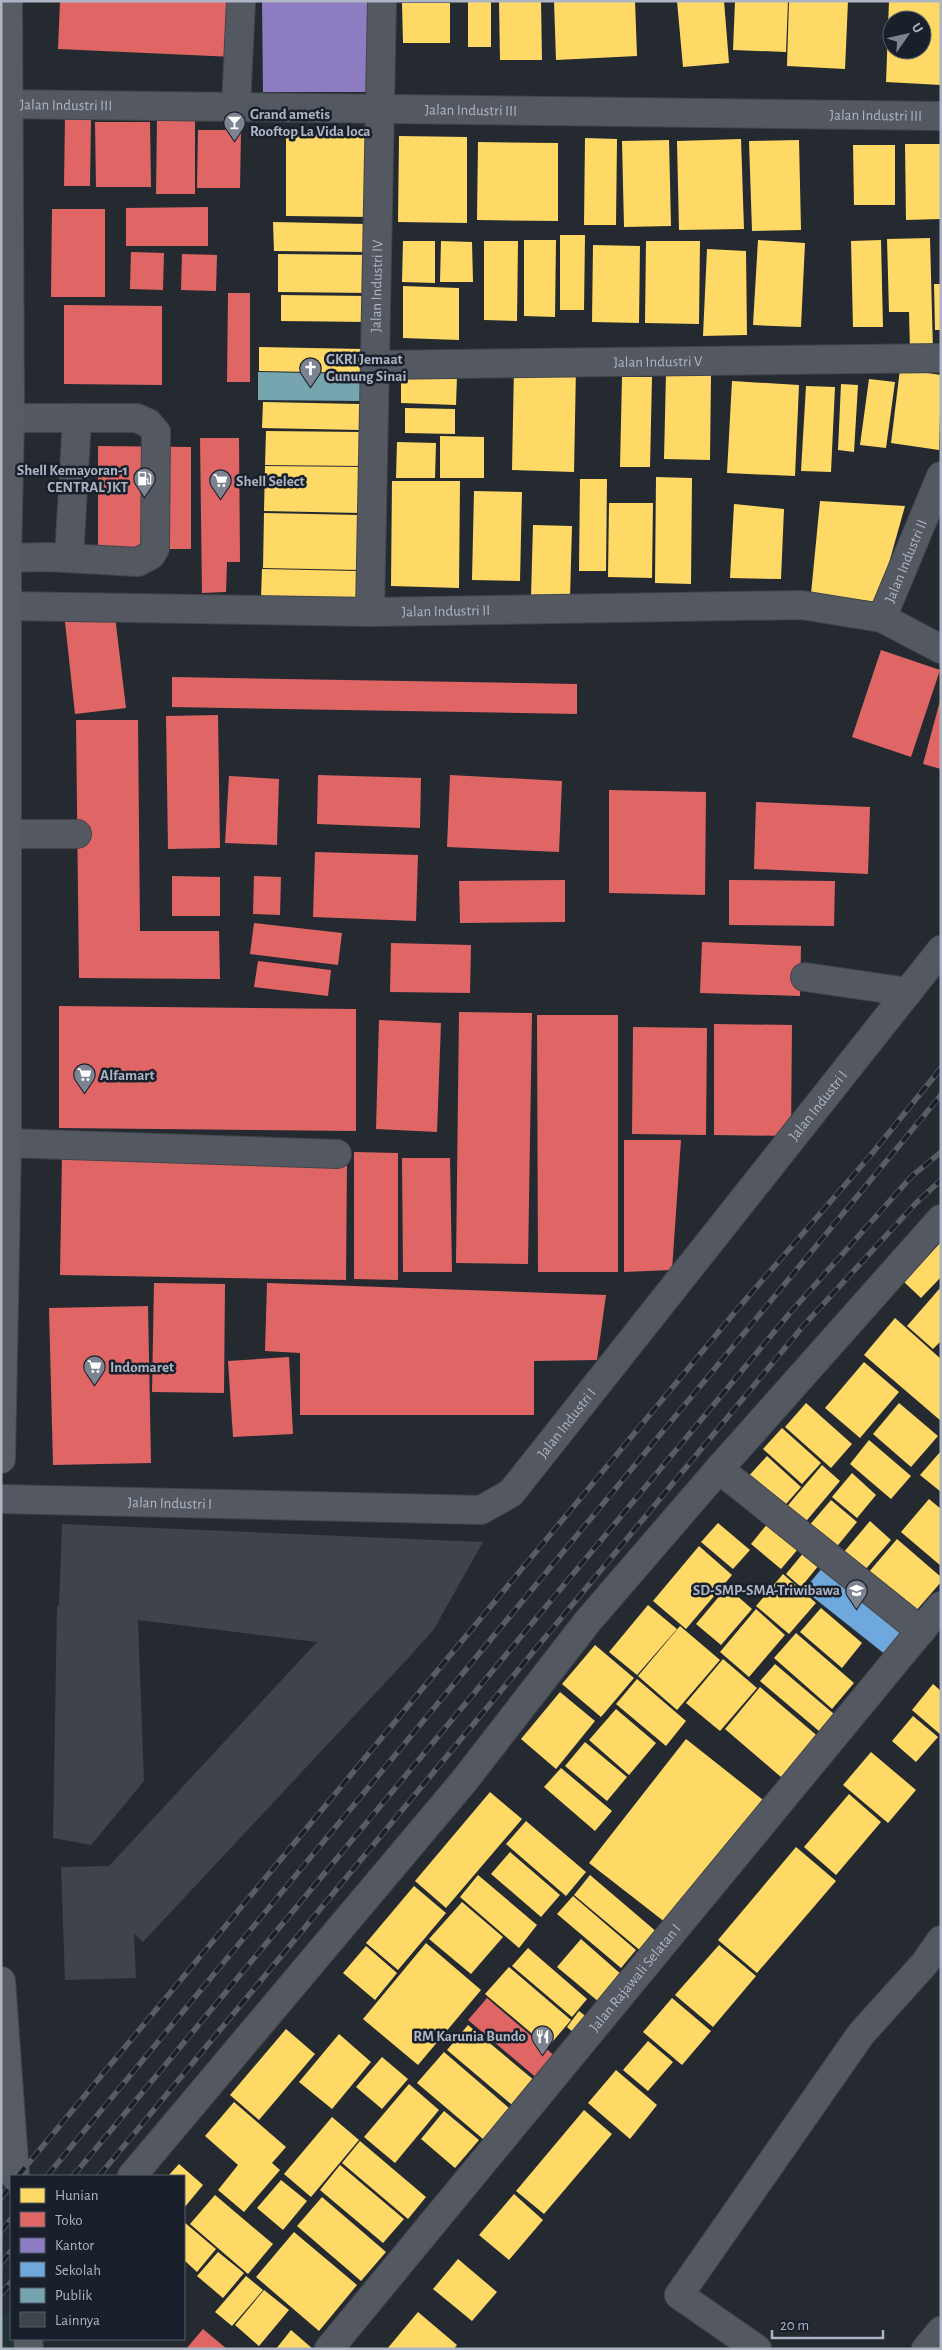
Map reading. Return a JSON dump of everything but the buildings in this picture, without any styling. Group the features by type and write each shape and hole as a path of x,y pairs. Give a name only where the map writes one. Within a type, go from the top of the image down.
{"main road":[{"path":"1,1459 7,1143 7,558 10,418 5,104 8,1"},
{"path":"1,1981 15,2175"}],"street":[{"path":"236,108 241,1"},
{"name":"Jalan Industri IV","path":"370,612 382,1"},
{"name":"Jalan Industri III","path":"5,104 941,116"},
{"name":"Jalan Industri V","path":"376,365 941,358"},
{"path":"7,558 69,558 138,562 151,555 155,548 156,432 148,423 137,418 10,418"},
{"path":"69,558 77,419"},
{"name":"Jalan Industri II","path":"882,618 941,476"},
{"name":"Jalan Industri II","path":"7,606 370,612 801,605 882,618 941,649"},
{"path":"6,834 77,834"},
{"name":"Jalan Industri I","path":"1,1499 481,1510 511,1493 941,950"},
{"path":"805,977 908,992"},
{"path":"7,1143 337,1154"},
{"path":"133,2175 464,1781 588,1621 719,1469 941,1219"},
{"path":"719,1469 921,1630"},
{"name":"Jalan Rajawali Selatan I","path":"329,2349 941,1606"},
{"path":"757,2349 679,2296 861,2034 924,1963 941,1940"},
{"path":"926,2349 941,2331"}],"shaded area":[{"path":"10,2311 10,2340 27,2340 28,2349 1,2349 1,2316"}],"railway":[{"path":"19,2175 740,1306 870,1156 941,1068"},
{"path":"48,2175 941,1095"},
{"path":"74,2175 789,1314 912,1176 941,1152"},
{"path":"100,2175 804,1325 916,1203 941,1180"},
{"path":"1,2198 10,2186"},
{"path":"1,2231 10,2220"},
{"path":"1,2263 10,2252"},
{"path":"1,2294 10,2283"}],"place":[{"name":"Grand ametis Rooftop La Vida loca","path":"234,142"},
{"name":"GKRI Jemaat Gunung Sinai","path":"310,387"},
{"name":"Shell Kemayoran-1 CENTRAL JKT","path":"144,498"},
{"name":"Shell Select","path":"220,500"},
{"name":"Alfamart","path":"84,1094"},
{"name":"Indomaret","path":"94,1386"},
{"name":"SD-SMP-SMA-Triwibawa","path":"856,1609"},
{"name":"RM Karunia Bundo","path":"542,2055"}]}
